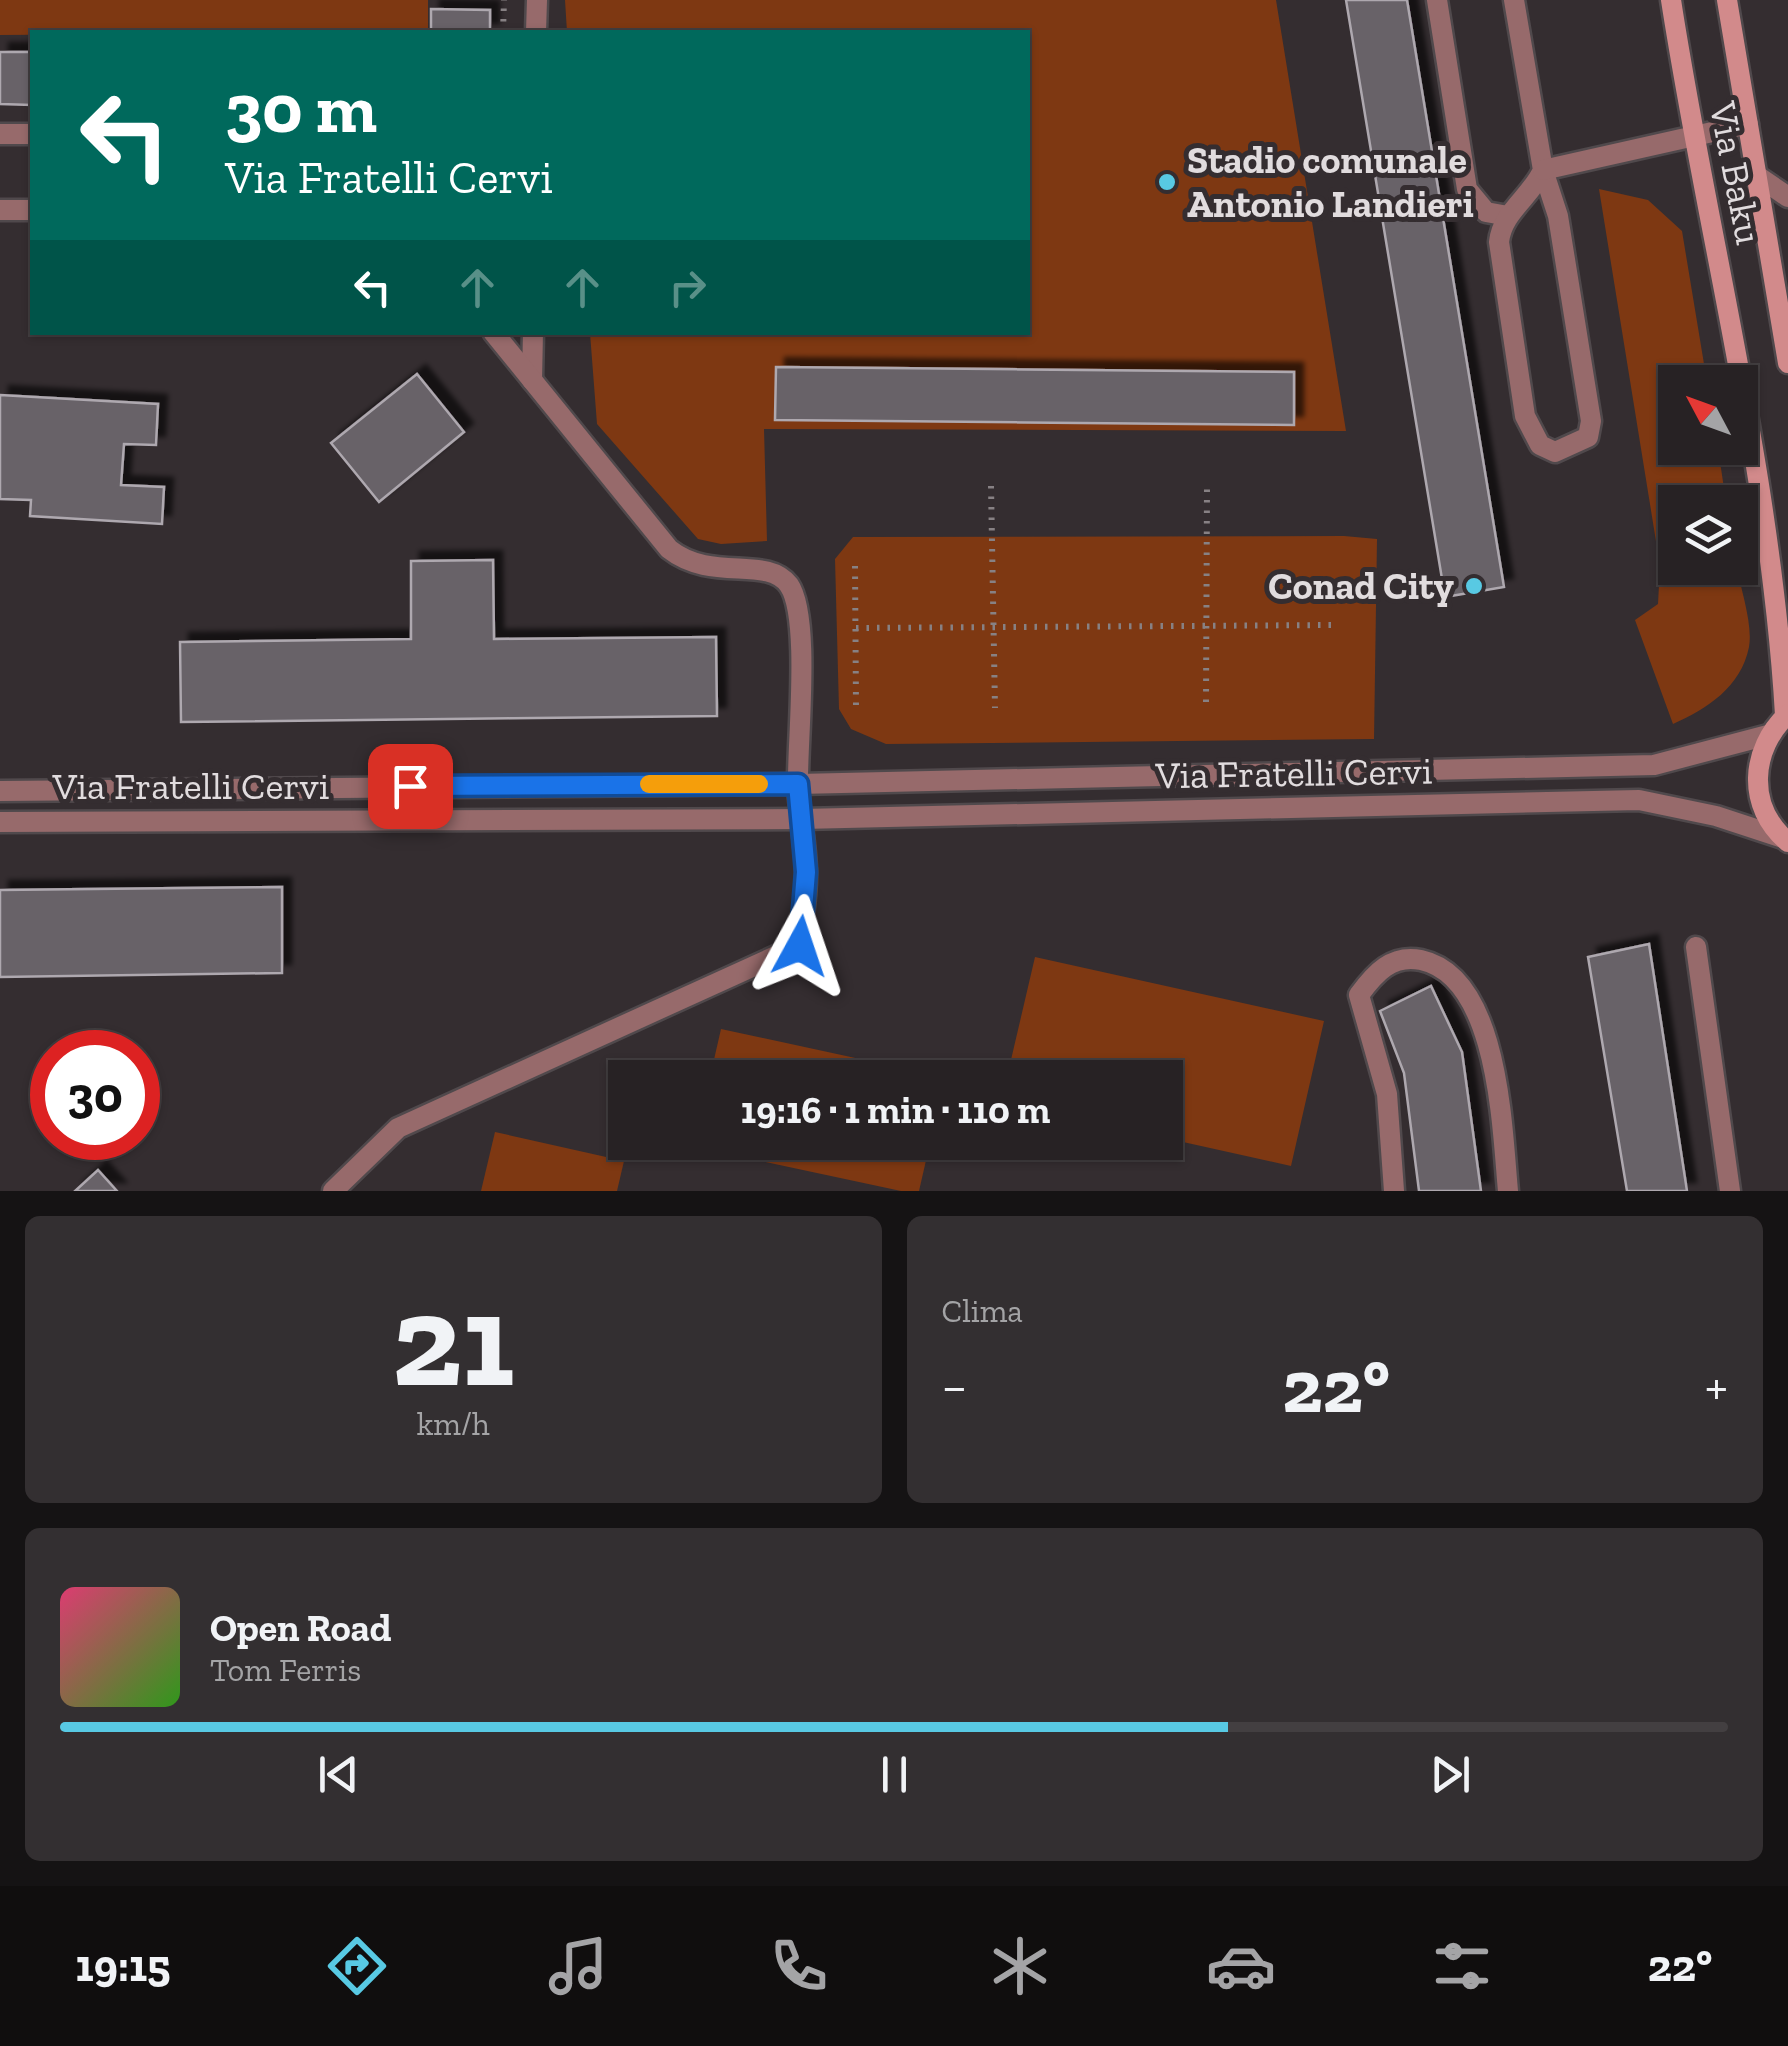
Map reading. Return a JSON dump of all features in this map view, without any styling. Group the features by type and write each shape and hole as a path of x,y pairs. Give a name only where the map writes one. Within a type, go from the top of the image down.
{"main road":[{"name":"Via Baku","path":"1671,0 1692,135 1757,454 1787,715"},
{"name":"Via Baku","path":"1727,0 1788,364"},
{"path":"1786,840 1766,816 1757,789 1758,761 1768,735 1787,715"}],"street":[{"path":"536,30 537,0"},
{"path":"1437,0 1467,189 1477,206 1508,216"},
{"path":"1514,0 1543,170 1558,216 1592,421 1588,438 1555,452 1540,444 1525,416 1498,242 1500,226 1535,188 1543,170"},
{"path":"1543,170 1748,124"},
{"path":"0,134 30,134"},
{"path":"1756,175 1788,197"},
{"path":"0,210 30,210"},
{"path":"333,1191 398,1128 800,946 806,872 798,784 803,700 796,602 788,584 768,568 713,570 687,563 670,549 496,335"},
{"path":"532,335 532,380"},
{"name":"Via Fratelli Cervi","path":"0,791 798,784 1654,765 1768,735"},
{"name":"Via Fratelli Cervi","path":"0,822 802,819 1639,800 1716,816 1786,840"},
{"path":"1696,948 1730,1191"},
{"path":"1394,1191 1387,1094 1359,995 1377,970 1409,958 1431,962 1473,998 1499,1089 1508,1191"}],"path":[{"path":"503,30 504,0"},
{"path":"992,486 996,708"},
{"path":"1206,488 1206,702"},
{"path":"856,566 856,706"},
{"path":"856,628 1336,625"}],"shaded area":[{"path":"0,0 428,0 428,30 30,30 30,35 0,35"},
{"name":"Stadio comunale Antonio Landieri","path":"565,0 1276,0 1346,431 764,429 767,541 721,544 698,539 597,424 590,335 1030,335 1030,30 567,30"},
{"path":"1599,189 1648,200 1682,231 1704,365 1658,365 1658,465 1721,465 1723,485 1658,485 1658,554"},
{"path":"853,537 1377,539 1374,739 886,744 851,729 839,709 835,559"},
{"path":"1659,585 1741,585 1748,618 1749,647 1739,674 1710,704 1673,724 1635,620 1658,604"},
{"path":"1035,957 1324,1021 1291,1166 1183,1142 1183,1060 1011,1060"},
{"path":"721,1029 864,1060 714,1060"},
{"path":"495,1132 624,1161 617,1191 481,1191"},
{"path":"756,1160 926,1160 919,1191 901,1191"}],"building":[{"path":"1346,0 1407,0 1504,587 1445,597"},
{"path":"431,9 490,10 490,30 431,30"},
{"path":"0,52 30,52 30,105 0,104"},
{"path":"776,367 1294,372 1294,425 775,420"},
{"path":"417,374 464,432 379,502 331,443"},
{"path":"0,395 158,404 156,445 124,444 121,485 164,487 162,524 30,516 31,500 0,499"},
{"path":"493,560 494,639 716,637 717,716 181,722 180,642 411,639 411,561"},
{"path":"282,887 282,973 0,977 0,890"},
{"path":"1649,944 1687,1191 1627,1191 1588,957"},
{"path":"1431,986 1462,1052 1481,1191 1419,1191 1404,1073 1380,1011"},
{"path":"98,1170 117,1191 75,1191"}],"slow traffic":[{"path":"649,784 759,784"}],"place":[{"name":"Stadio comunale Antonio Landieri","path":"1167,182"},
{"name":"Conad City","path":"1474,586"}],"route":[{"path":"410,786 798,784 806,872 800,946"}]}
